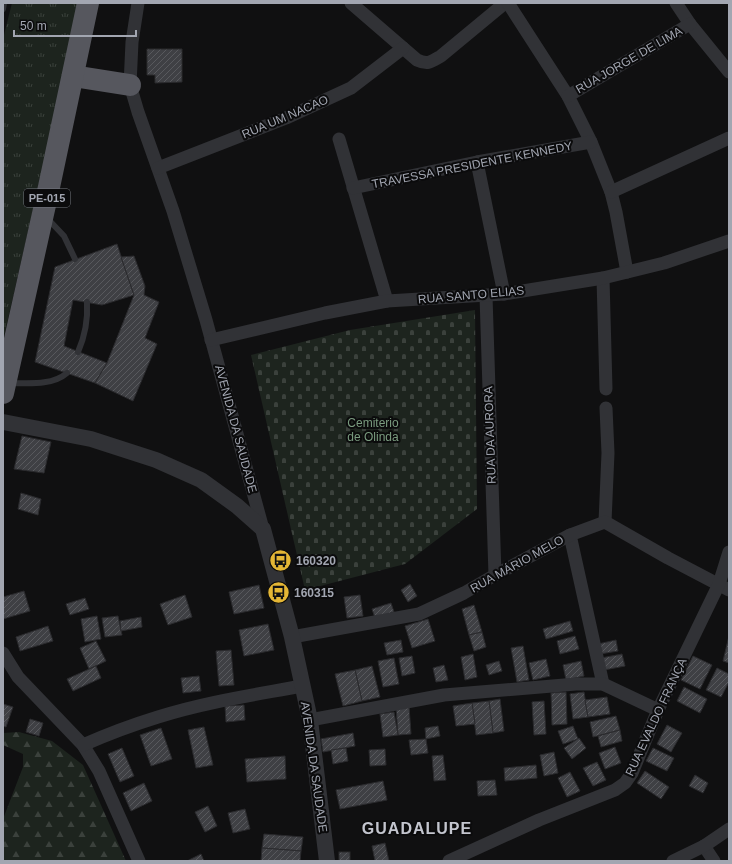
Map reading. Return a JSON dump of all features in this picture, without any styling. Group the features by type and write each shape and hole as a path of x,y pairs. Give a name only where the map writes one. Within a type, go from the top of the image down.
{"highway":[{"name":"PE-015","path":"4,388 88,3"},
{"path":"73,76 130,85"}],"street":[{"name":"AVENIDA DA SAUDADE","path":"138,3 132,42 130,85 173,211 211,340 292,637 310,720 327,861"},
{"path":"351,3 417,60 423,63 432,61 441,56 506,3 568,96 591,142 611,192 627,272"},
{"path":"676,3 690,24 729,72"},
{"name":"RUA JORGE DE LIMA","path":"568,96 690,24"},
{"name":"RUA UM NACAO","path":"158,168 286,118 351,88 403,48"},
{"path":"339,138 387,301"},
{"path":"611,192 729,138"},
{"name":"TRAVESSA PRESIDENTE KENNEDY","path":"353,188 477,162 591,142"},
{"path":"477,162 504,294"},
{"name":"RUA SANTO ELIAS","path":"211,340 325,313 387,301 486,296 603,278 664,263 729,241"},
{"path":"603,278 606,388"},
{"name":"RUA DA AURORA","path":"486,296 495,575"},
{"path":"606,408 608,453 605,522 668,558 724,587"},
{"path":"3,422 91,439 156,460 201,480 237,506 263,529"},
{"name":"RUA MÁRIO MELO","path":"292,637 419,614 464,593 570,535 605,522"},
{"path":"570,535 603,684"},
{"name":"RUA EVALDO FRANÇA","path":"449,861 526,826 621,787 632,774 658,710 724,587 729,552"},
{"path":"3,653 18,677 83,744 99,771 139,861"},
{"path":"310,720 444,695 576,684 603,684 658,710"},
{"path":"83,744 119,729 159,716 213,703 302,686"},
{"path":"673,861 704,846 729,829"},
{"path":"704,846 714,861"}],"lane":[{"path":"3,9 4,3"},
{"path":"43,214 64,236 75,259"},
{"path":"78,352 85,330 88,312 87,302"},
{"path":"4,388 49,382 60,379 67,373"}],"green space":[{"path":"12,3 80,3 3,341 3,39"},
{"name":"Cemiterio de Olinda","path":"475,310 477,509 405,564 305,590 251,355 350,330"},
{"path":"19,732 52,741 83,765 126,861 3,861 3,819 23,767 23,754 3,745 3,733"}],"building":[{"path":"147,49 182,49 182,82 155,83 155,75 147,75"},
{"path":"117,244 134,295 102,305 73,300 64,346 107,363 95,383 35,362 55,267"},
{"path":"134,256 145,286 144,295 159,302 145,338 157,344 133,401 95,383 107,363 134,295 121,257"},
{"path":"22,436 51,442 44,473 14,469"},
{"path":"21,493 41,499 38,515 18,509"},
{"path":"410,584 417,596 408,602 401,590"},
{"path":"259,585 264,608 234,614 229,592"},
{"path":"24,591 30,611 3,619 3,597"},
{"path":"185,595 192,617 168,625 160,604"},
{"path":"360,595 363,616 347,618 344,597"},
{"path":"85,598 89,609 70,615 66,604"},
{"path":"391,603 394,612 375,618 372,609"},
{"path":"474,605 482,632 469,635 462,609"},
{"path":"97,616 101,639 85,642 81,619"},
{"path":"118,616 122,635 105,637 102,618"},
{"path":"141,617 142,627 121,631 120,621"},
{"path":"428,619 435,641 412,648 405,626"},
{"path":"570,621 573,631 546,639 543,629"},
{"path":"268,624 274,650 244,656 239,630"},
{"path":"48,626 53,641 20,651 16,637"},
{"path":"482,632 486,647 474,651 469,635"},
{"path":"575,636 579,649 560,654 557,641"},
{"path":"729,636 729,663 723,661"},
{"path":"401,640 403,652 387,655 384,643"},
{"path":"616,640 618,651 600,654 598,644"},
{"path":"96,641 106,661 89,669 80,648"},
{"path":"523,646 529,680 517,682 511,648"},
{"path":"231,650 234,685 219,686 216,651"},
{"path":"473,654 477,677 465,680 461,657"},
{"path":"622,654 625,666 604,670 601,658"},
{"path":"412,656 415,673 402,676 399,658"},
{"path":"693,656 712,665 700,689 681,680"},
{"path":"394,658 399,684 383,687 378,661"},
{"path":"546,659 550,676 533,680 529,663"},
{"path":"499,661 502,671 489,675 486,665"},
{"path":"581,661 584,676 566,680 563,665"},
{"path":"444,665 448,680 436,682 433,668"},
{"path":"96,666 101,678 73,691 67,679"},
{"path":"372,666 380,697 362,701 355,670"},
{"path":"717,668 729,674 729,682 721,697 706,690"},
{"path":"355,670 362,701 343,706 335,674"},
{"path":"199,676 201,691 183,693 181,678"},
{"path":"684,687 707,699 700,713 677,701"},
{"path":"566,692 567,724 552,725 551,693"},
{"path":"584,692 588,717 573,719 570,694"},
{"path":"607,697 610,714 588,717 585,700"},
{"path":"500,699 504,731 493,733 489,701"},
{"path":"489,701 493,733 476,735 472,703"},
{"path":"544,701 546,734 534,735 532,702"},
{"path":"472,703 475,724 456,726 453,706"},
{"path":"3,704 13,707 6,727 3,726"},
{"path":"244,705 245,720 226,722 225,706"},
{"path":"409,706 411,734 398,735 396,707"},
{"path":"394,712 398,735 383,737 380,714"},
{"path":"616,716 620,730 593,737 590,722"},
{"path":"30,719 43,723 39,736 26,732"},
{"path":"667,725 682,733 671,752 657,744"},
{"path":"438,726 440,736 426,739 425,728"},
{"path":"573,726 578,739 563,744 558,731"},
{"path":"204,727 213,765 196,768 188,730"},
{"path":"161,728 172,759 151,766 140,735"},
{"path":"620,730 622,741 601,747 598,736"},
{"path":"353,733 355,746 323,752 321,739"},
{"path":"579,738 586,748 572,759 564,748"},
{"path":"426,739 428,753 411,755 409,740"},
{"path":"615,747 621,763 605,769 599,753"},
{"path":"122,748 134,776 120,782 108,754"},
{"path":"346,748 348,761 333,764 331,750"},
{"path":"653,748 674,758 667,771 646,761"},
{"path":"385,749 386,765 370,766 369,750"},
{"path":"554,752 558,773 544,776 540,755"},
{"path":"443,755 446,780 434,781 432,756"},
{"path":"285,756 286,779 247,782 245,759"},
{"path":"597,762 606,780 593,786 583,768"},
{"path":"536,765 537,778 505,781 504,768"},
{"path":"645,771 669,787 661,799 637,783"},
{"path":"570,772 580,791 567,797 558,778"},
{"path":"695,775 708,783 703,793 689,786"},
{"path":"495,780 497,795 478,796 477,781"},
{"path":"383,781 387,800 340,809 336,790"},
{"path":"144,783 152,801 131,811 123,793"},
{"path":"208,806 217,826 205,832 195,812"},
{"path":"245,809 250,829 233,833 228,813"},
{"path":"264,834 303,837 301,851 262,848"},
{"path":"385,843 389,861 375,861 372,846"},
{"path":"262,848 301,851 300,861 261,861"},
{"path":"339,852 350,852 350,861 339,861"},
{"path":"201,854 204,861 187,861"}],"place":[{"name":"160320","path":"280,561"},
{"name":"160315","path":"279,593"}],"district":[{"name":"GUADALUPE","path":"417,828"}]}
